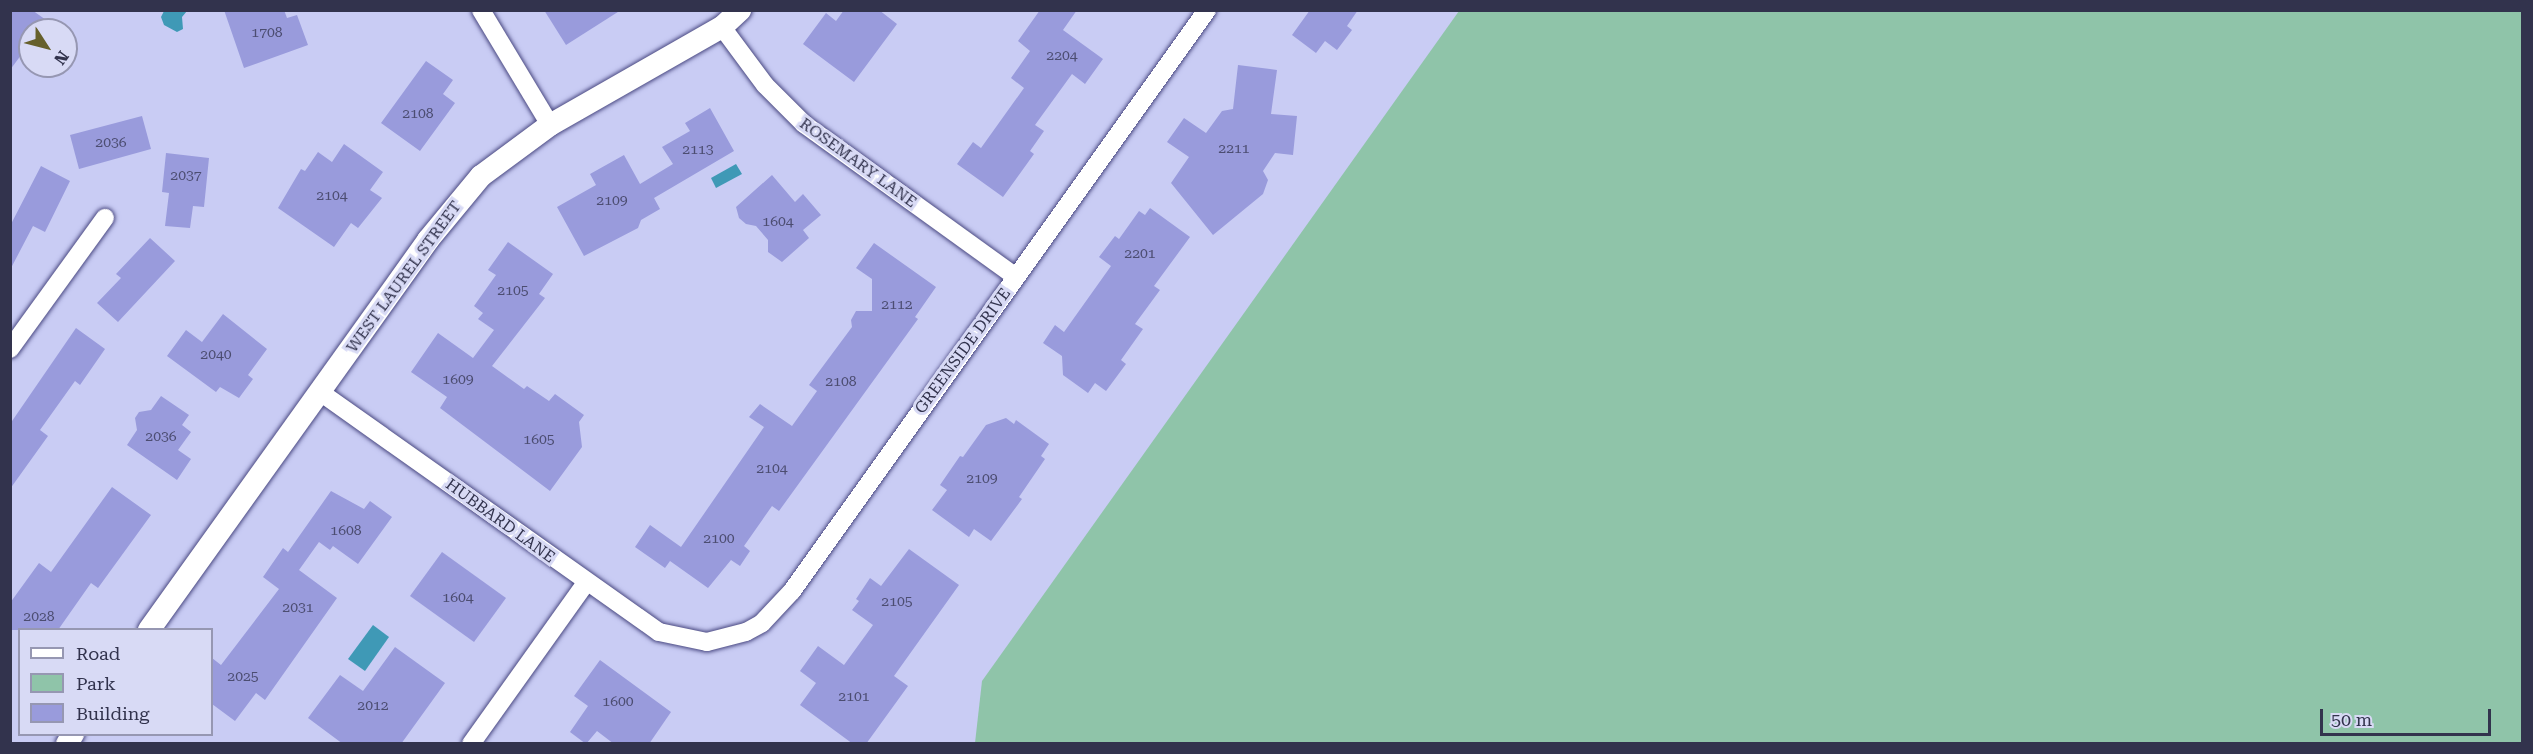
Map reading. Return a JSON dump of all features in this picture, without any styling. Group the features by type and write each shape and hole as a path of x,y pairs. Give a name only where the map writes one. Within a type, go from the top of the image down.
{"street":[{"path":"481,10 550,125"},
{"name":"WEST LAUREL STREET","path":"150,628 453,207 510,151 550,125 722,27 740,10"},
{"name":"GREENSIDE DRIVE","path":"686,640 707,642 746,632 778,608 1207,10"},
{"name":"ROSEMARY LANE","path":"722,27 777,99 804,124 1016,277"},
{"path":"10,349 105,218"},
{"name":"HUBBARD LANE","path":"320,392 586,583 659,632 686,640"},
{"path":"471,744 586,583"}],"green space":[{"path":"1459,11 2522,11 2522,743 975,743 982,681"}],"water":[{"path":"164,11 187,11 182,17 183,29 177,32 164,25 161,17"},
{"path":"736,164 742,174 716,188 711,178"},
{"path":"373,625 389,637 365,671 348,659"}],"building":[{"path":"10,10 32,10 43,18 18,18 18,59 10,70"},
{"path":"224,10 284,10 287,18 297,15 308,45 244,68"},
{"path":"544,10 621,10 566,45"},
{"path":"844,10 879,10 897,24 854,82 803,44 826,13 836,21"},
{"path":"1040,10 1077,10 1063,30 1103,59 1085,84 1072,74 1035,125 1044,131 1030,151 1034,154 1003,197 957,164 973,142 981,148 1024,88 1011,78 1030,51 1018,41"},
{"path":"1310,10 1358,10 1347,26 1352,30 1337,50 1325,41 1316,53 1292,35"},
{"path":"426,61 453,80 443,94 455,103 420,151 381,123"},
{"path":"1238,65 1277,70 1271,114 1297,116 1293,155 1275,153 1263,171 1268,180 1263,194 1213,235 1171,183 1189,157 1167,142 1184,118 1206,133 1222,111 1233,109"},
{"path":"710,108 734,151 654,198 660,209 641,220 638,228 584,256 557,207 596,185 590,174 624,155 640,184 673,164 662,147 690,131 685,123"},
{"path":"142,116 151,149 79,169 70,135"},
{"path":"344,144 383,172 370,190 382,198 358,228 351,223 334,247 278,208 301,169 305,171 318,152 332,162"},
{"path":"166,153 209,158 204,207 193,206 190,228 165,226 169,193 162,192"},
{"path":"41,166 70,181 45,232 33,226 10,270 10,226"},
{"path":"772,175 795,202 803,194 821,215 803,230 809,238 782,262 768,252 768,240 756,226 746,224 739,218 736,207"},
{"path":"1150,208 1190,237 1154,286 1160,290 1135,324 1143,329 1121,360 1126,364 1106,391 1095,383 1088,393 1063,375 1062,356 1043,343 1055,325 1064,332 1111,266 1099,257 1115,236 1119,239 1139,211 1145,215"},
{"path":"150,238 175,261 118,322 97,303 121,278 116,274"},
{"path":"508,242 553,274 539,294 545,298 492,366 524,389 527,386 549,401 555,394 584,415 579,422 582,447 550,491 440,408 447,397 411,372 438,333 473,358 494,330 478,319 483,313 474,306 496,275 488,270"},
{"path":"874,243 936,287 915,317 918,319 779,511 772,506 744,546 750,551 740,566 731,560 708,588 670,561 665,568 635,547 650,525 681,547 764,427 749,417 760,404 792,426 817,391 809,385 852,327 851,320 856,311 872,311 872,279 856,268"},
{"path":"223,314 267,349 248,375 253,379 239,398 220,387 216,392 167,356 186,330 202,342"},
{"path":"76,328 105,349 80,385 75,381 40,430 48,436 10,489 10,424"},
{"path":"161,396 189,415 182,425 191,432 178,450 191,459 177,480 127,445 137,430 135,418 139,412 151,410"},
{"path":"1006,418 1014,424 1016,420 1049,444 1041,456 1045,459 1019,497 1022,499 991,541 974,529 969,537 932,510 947,490 940,485 960,456 963,457 986,425"},
{"path":"112,487 151,515 98,588 91,583 59,628 10,630 10,603 39,563 51,572"},
{"path":"331,491 364,509 370,501 392,517 358,564 333,546 330,550 319,542 299,570 337,598 265,700 256,693 235,721 213,705 213,659 221,665 279,589 263,577 283,548 288,552"},
{"path":"909,549 959,585 894,676 908,686 866,744 853,744 800,705 816,683 800,671 818,646 844,665 873,625 852,610 859,601 856,599 870,578 881,586"},
{"path":"442,552 506,598 474,642 410,596"},
{"path":"395,647 445,683 401,744 343,744 308,718 340,675 363,691"},
{"path":"600,660 671,712 649,744 614,744 597,731 586,744 570,732 588,706 574,696"}]}
